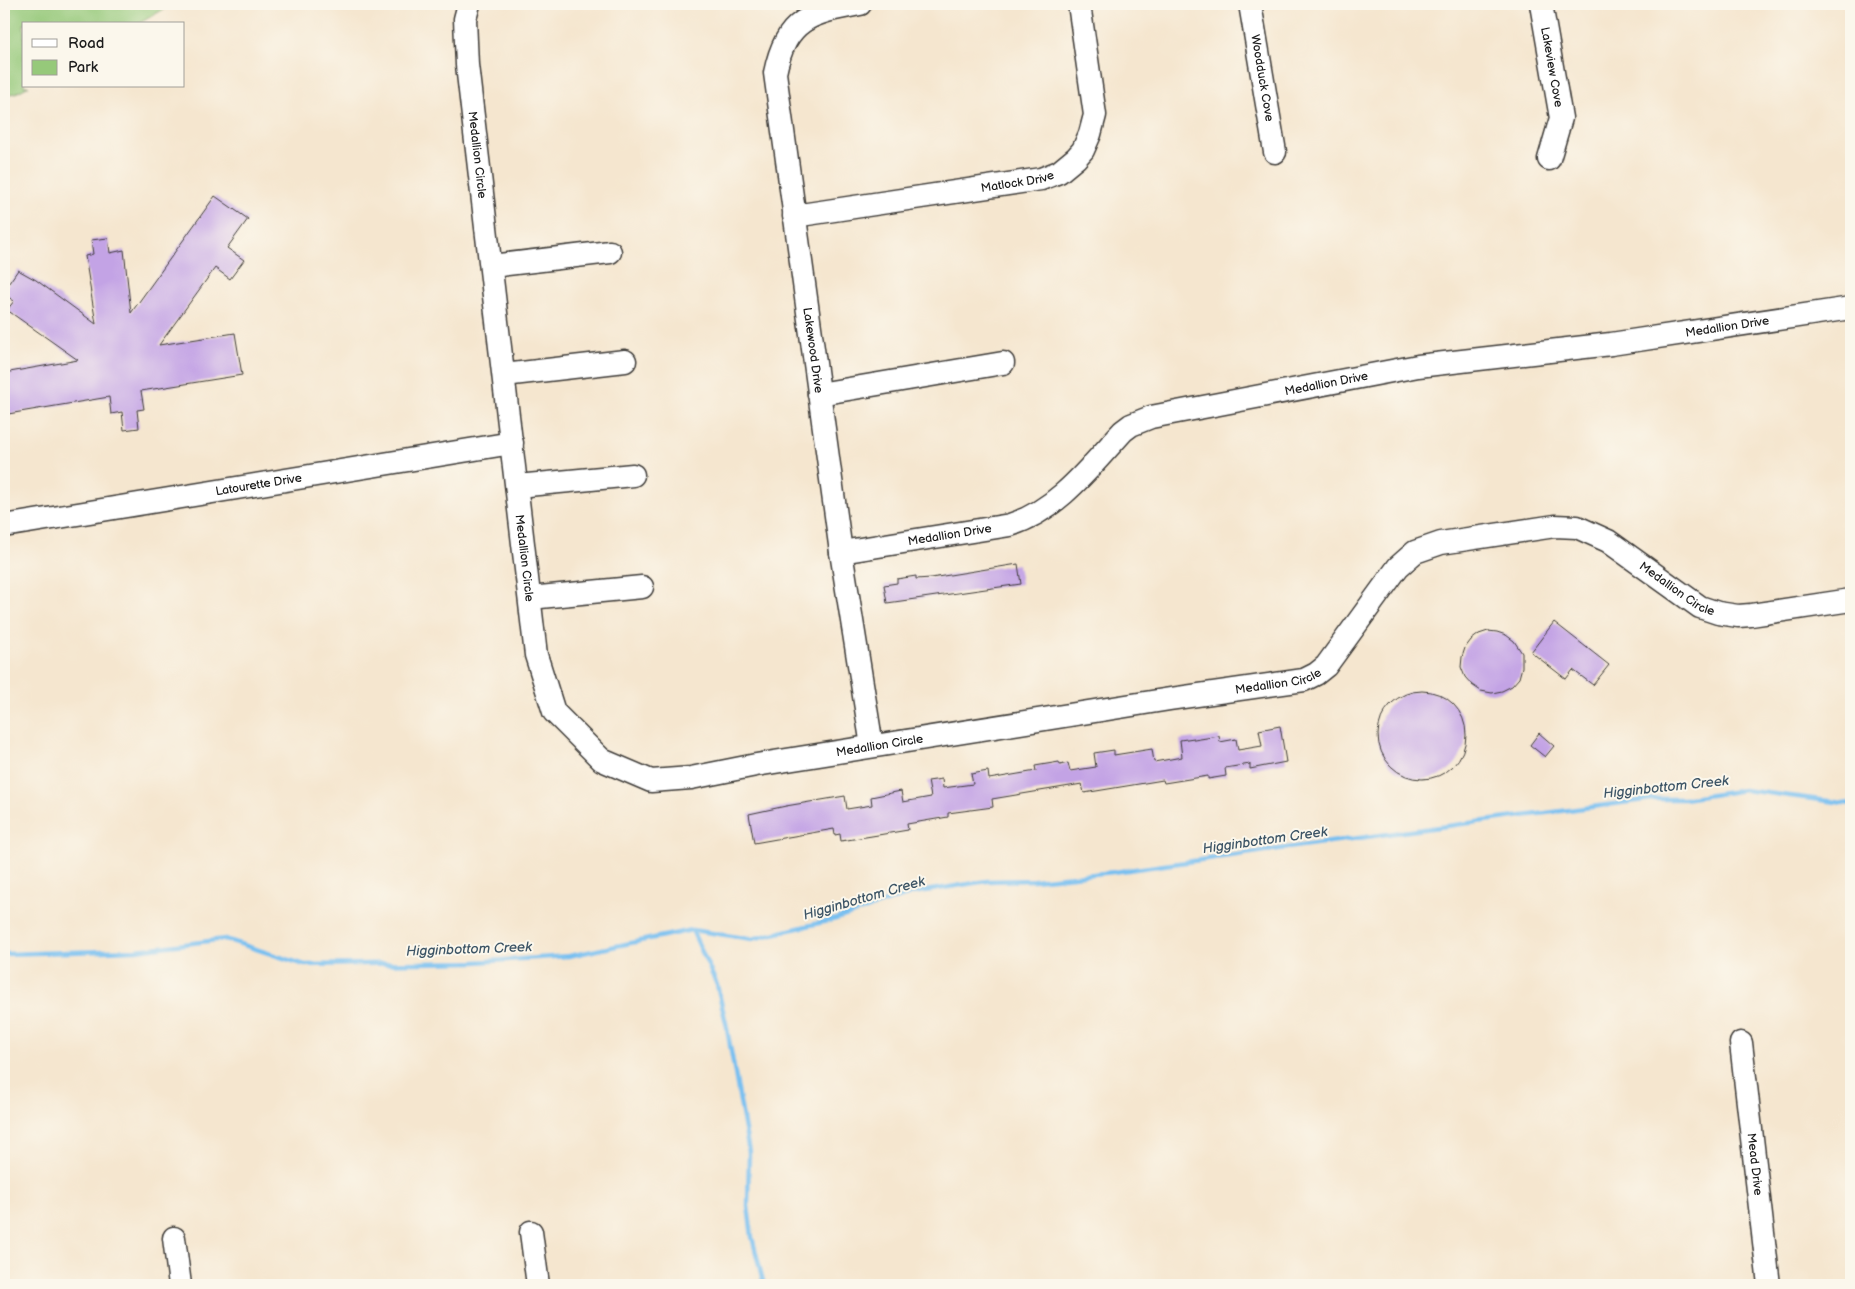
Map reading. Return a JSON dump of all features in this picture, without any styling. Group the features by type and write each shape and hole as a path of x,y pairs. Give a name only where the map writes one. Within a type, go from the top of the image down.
{"street":[{"name":"Medallion Circle","path":"469,4 465,19 467,65 536,655 554,712 602,760 651,780 691,778 872,746 1304,680 1326,666 1398,567 1416,552 1442,543 1554,526 1577,527 1608,541 1683,597 1700,607 1718,613 1738,616 1751,615 1851,600"},
{"name":"Lakewood Drive","path":"860,4 820,12 806,19 795,28 779,52 775,73 841,552 872,746"},
{"name":"Matlock Drive","path":"794,216 1041,179 1059,172 1083,150 1095,115 1079,4"},
{"name":"Woodduck Cove","path":"1250,4 1275,152"},
{"name":"Lakeview Cove","path":"1541,4 1561,118 1548,158"},
{"path":"491,266 610,252"},
{"name":"Medallion Drive","path":"841,552 1010,525 1024,521 1041,512 1076,482 1123,431 1151,417 1418,366 1611,344 1851,308"},
{"path":"504,375 625,361"},
{"path":"819,394 1003,363"},
{"name":"Latourette Drive","path":"4,526 512,443"},
{"path":"517,486 633,476"},
{"path":"530,598 642,586"},
{"name":"Mead Drive","path":"1741,1043 1769,1285"},
{"path":"531,1232 538,1285"},
{"path":"174,1238 180,1285"}],"green space":[{"path":"4,4 173,4 142,22 22,22 22,88 25,88 16,93 4,95"}],"building":[{"path":"215,196 248,219 227,248 244,260 230,279 215,268 159,345 235,333 242,375 141,391 144,409 137,410 139,428 124,430 122,412 111,414 109,397 8,414 4,373 78,360 7,310 14,301 4,294 4,290 18,270 36,280 96,324 85,256 93,254 91,240 108,238 110,253 124,250 131,313"},
{"path":"1018,564 1021,584 887,603 884,585 897,583 897,579 916,576 916,579 931,578"},
{"path":"1554,622 1609,665 1593,685 1573,670 1566,679 1531,652"},
{"path":"1488,631 1506,635 1514,641 1522,653 1522,667 1519,678 1512,686 1492,693 1481,691 1472,685 1465,677 1461,667 1465,648 1471,640 1479,634"},
{"path":"1422,691 1439,695 1453,704 1462,718 1466,735 1462,752 1453,766 1439,775 1422,779 1405,775 1391,766 1382,752 1378,735 1382,718 1391,704 1405,695"},
{"path":"1280,726 1286,762 1250,769 1250,764 1225,768 1226,776 1208,779 1208,776 1164,783 1163,780 1084,793 1082,784 992,799 993,807 948,813 948,817 907,824 908,830 841,841 840,834 835,835 834,829 754,843 749,814 845,796 847,809 872,805 871,797 901,791 903,802 931,797 928,781 942,779 943,788 973,784 971,774 988,771 989,779 1036,771 1035,766 1059,762 1060,765 1068,763 1070,771 1096,767 1094,753 1114,750 1114,755 1152,749 1154,762 1182,757 1180,740 1194,738 1194,740 1219,736 1220,742 1236,739 1238,750 1262,746 1259,730"},
{"path":"1539,733 1554,746 1545,757 1530,745"}],"waterway":[{"name":"Higginbottom Creek","path":"4,954 137,950 225,939 305,965 475,962 569,956 692,930 752,939 836,919 913,893 987,881 1034,880 1114,872 1652,799 1684,799 1744,790 1851,804"},
{"path":"692,930 717,985 726,1023 749,1152 748,1206 752,1237 764,1285"}]}
